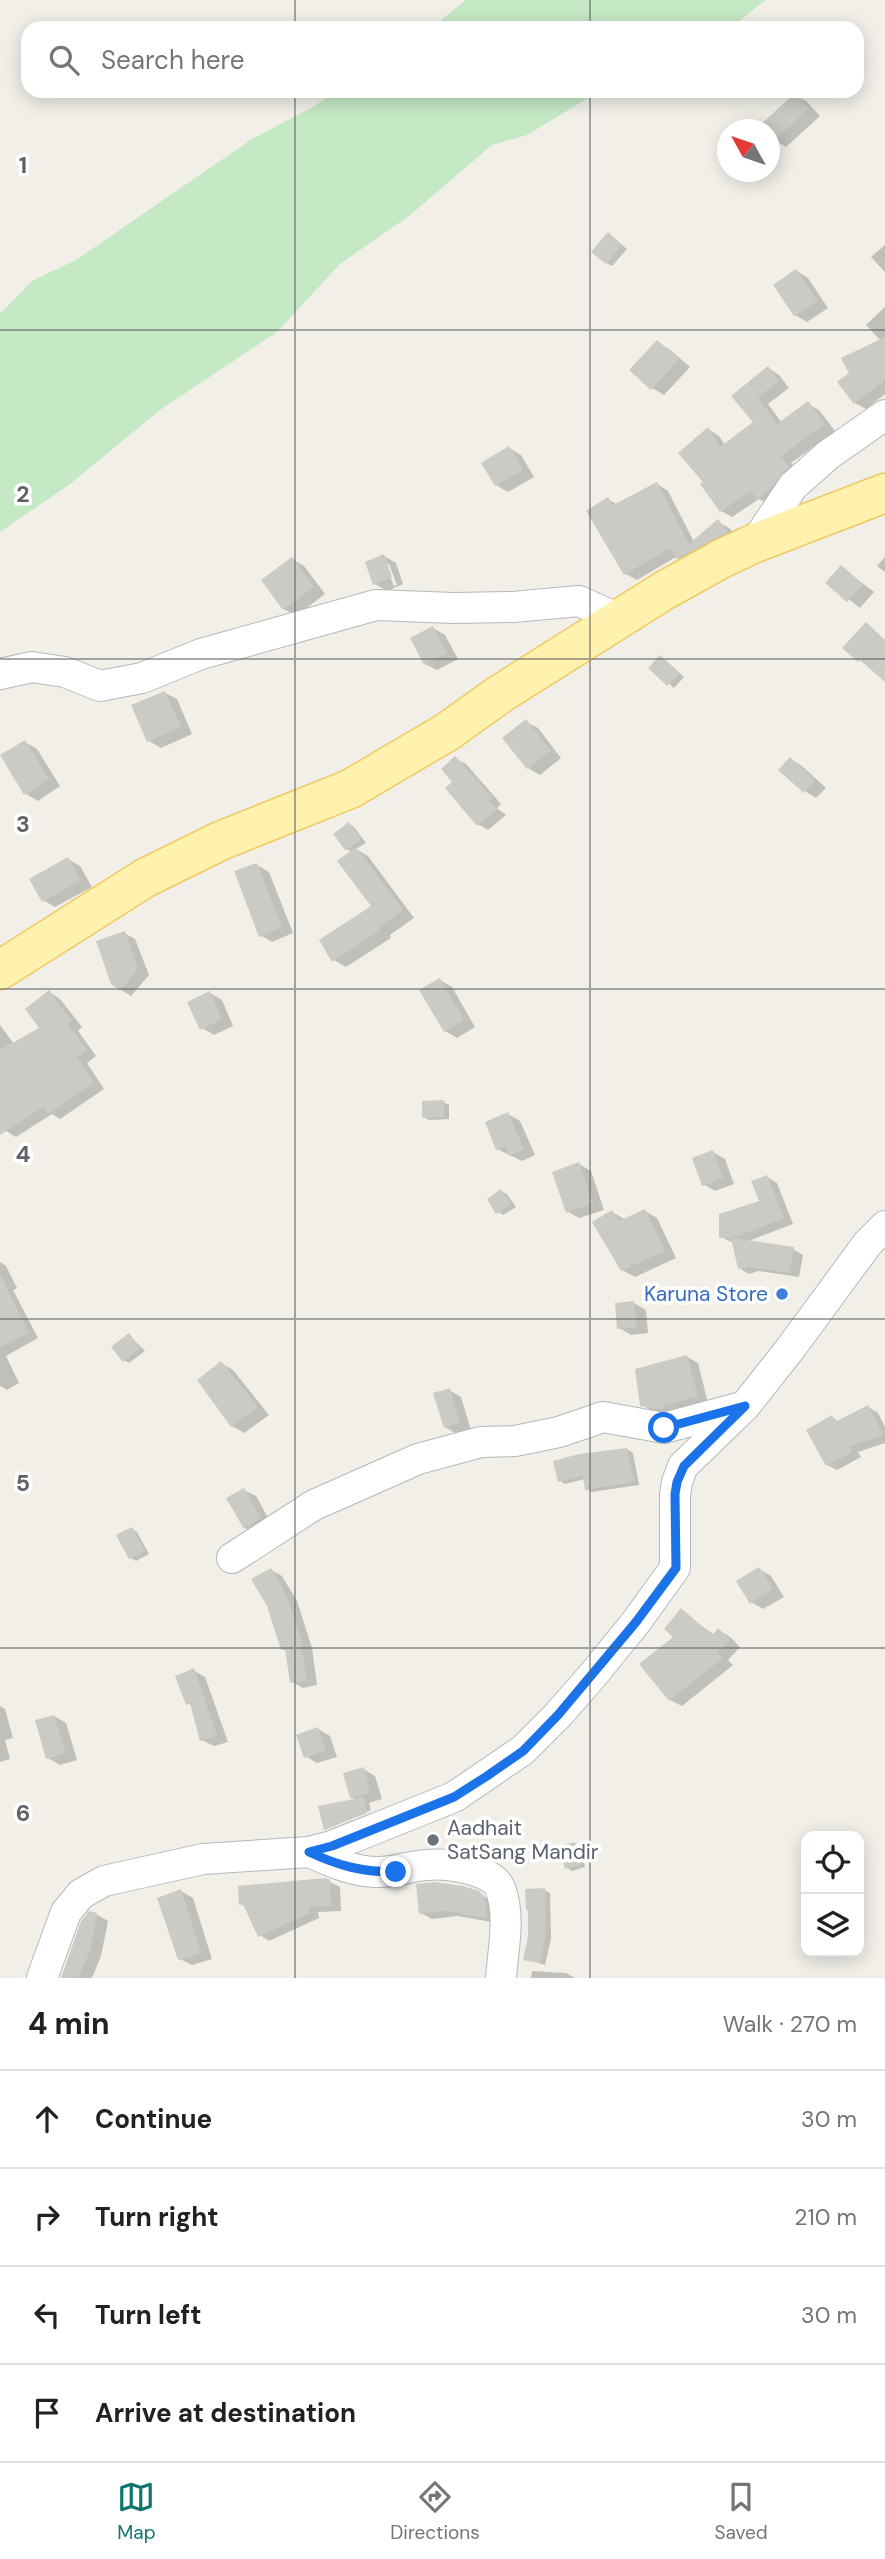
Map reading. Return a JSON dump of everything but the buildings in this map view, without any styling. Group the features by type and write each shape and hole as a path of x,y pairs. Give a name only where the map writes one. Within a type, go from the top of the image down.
{"main road":[{"path":"0,970 145,878 220,841 350,789 447,733 500,694 665,590 755,543 885,493"}],"street":[{"path":"755,543 793,486 828,455 885,415"},
{"path":"0,674 32,667 65,672 100,686 142,678 201,654 376,605 513,607 579,601 619,619"},
{"path":"42,1978 66,1912 81,1894 104,1881 203,1859 309,1852 332,1846 454,1797 523,1751 558,1715 636,1622 676,1568 675,1494 684,1466 745,1406 867,1243 885,1226"},
{"path":"232,1558 314,1505 418,1459 481,1442 515,1441 559,1432 603,1417 664,1428 745,1406"},
{"path":"309,1852 338,1865 372,1872 396,1872 428,1864 482,1871 499,1885 506,1913 501,1978"}],"green space":[{"path":"466,0 766,0 739,21 440,21"},
{"path":"327,98 588,98 527,135 492,145 409,216 340,264 277,332 160,410 70,484 0,532 0,314 32,281 76,260 252,139"}],"place":[{"name":"Karuna Store","path":"782,1294"},
{"name":"Aadhait SatSang Mandir","path":"433,1840"}],"route":[{"path":"396,1872 372,1872 338,1865 309,1852 332,1846 454,1797 523,1751 593,1675 676,1568 675,1494 684,1466 745,1406 664,1428"}]}
